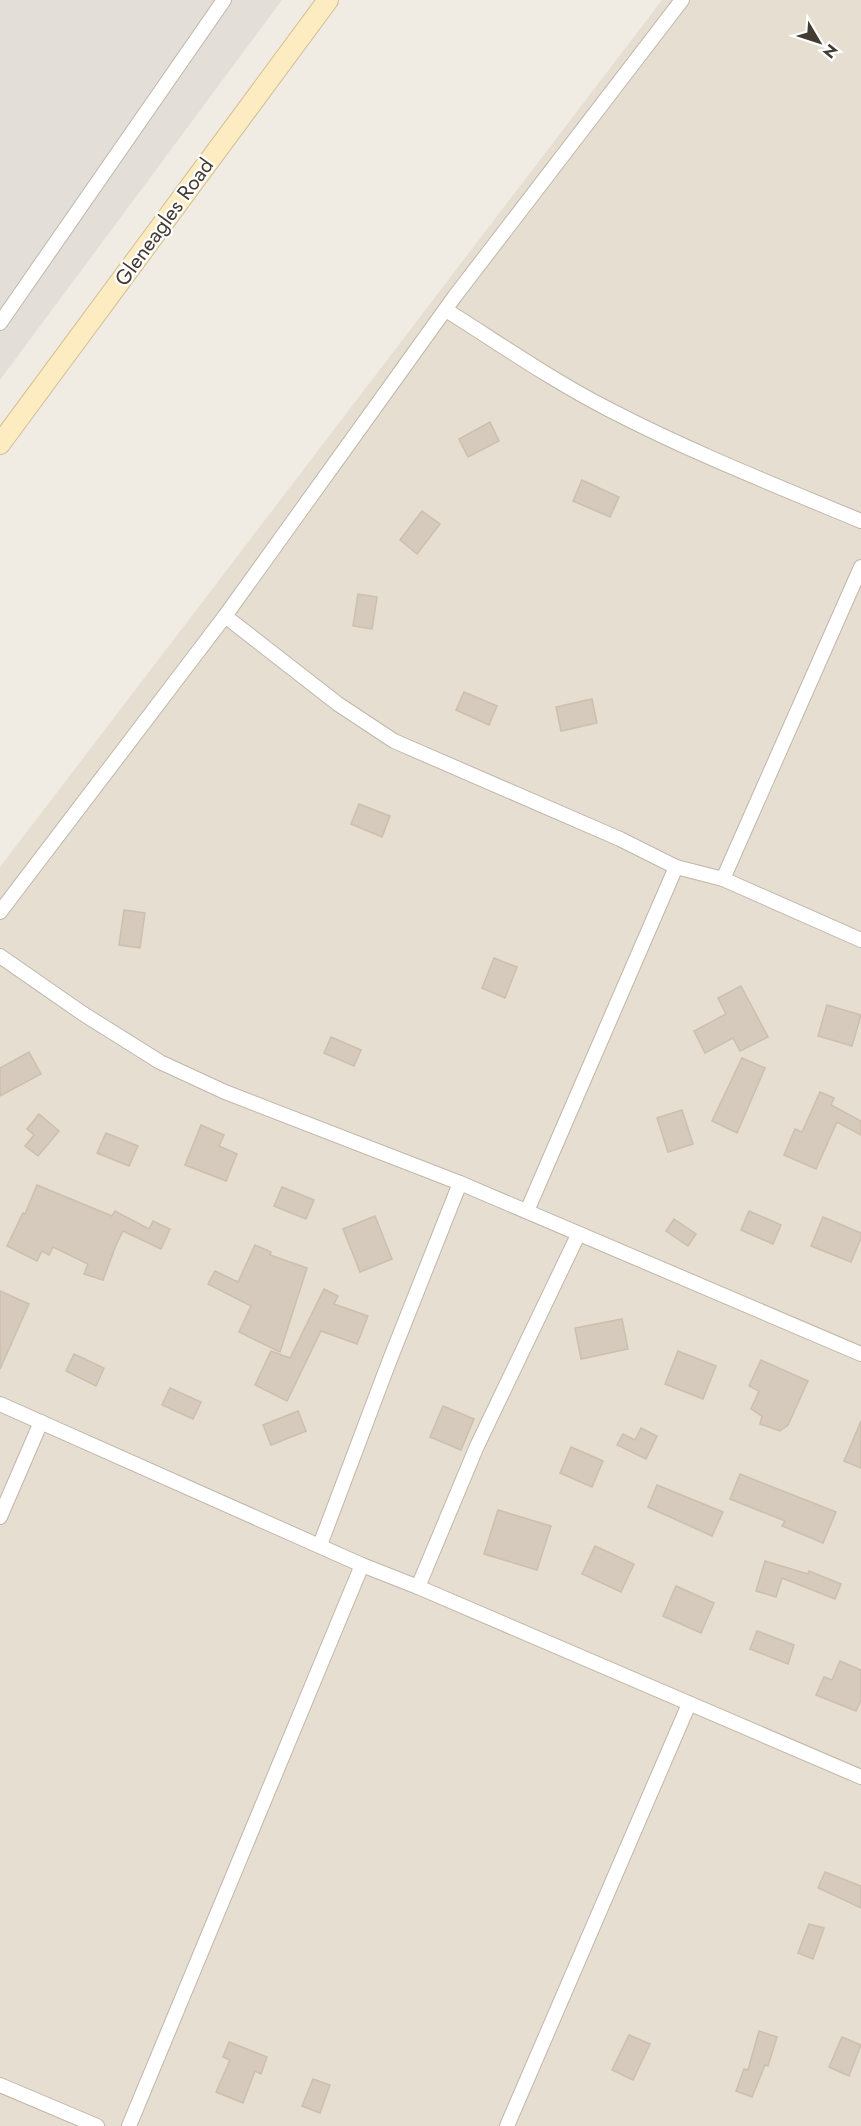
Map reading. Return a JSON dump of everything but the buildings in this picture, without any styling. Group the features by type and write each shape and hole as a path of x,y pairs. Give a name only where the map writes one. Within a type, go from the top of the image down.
{"street":[{"path":"0,322 224,0"},
{"name":"Gleneagles Road","path":"0,444 328,0"},
{"path":"0,912 225,616 446,310 682,0"},
{"path":"446,310 561,383 618,414 665,437 861,521"},
{"path":"723,879 861,567"},
{"path":"225,616 338,704 394,741 620,839 676,867 723,879 861,940"},
{"path":"527,1211 676,867"},
{"path":"0,956 82,1013 160,1062 225,1092 460,1183 861,1354"},
{"path":"320,1545 460,1183"},
{"path":"418,1587 477,1446 578,1235"},
{"path":"0,1404 320,1545 362,1566 418,1587 861,1777"},
{"path":"0,1516 40,1422"},
{"path":"129,2126 271,1790 362,1566"},
{"path":"507,2126 689,1704"},
{"path":"0,2085 97,2126"}],"shaded area":[{"path":"0,0 282,0 0,380"},
{"path":"662,0 861,0 861,2126 0,2126 0,867"}]}
